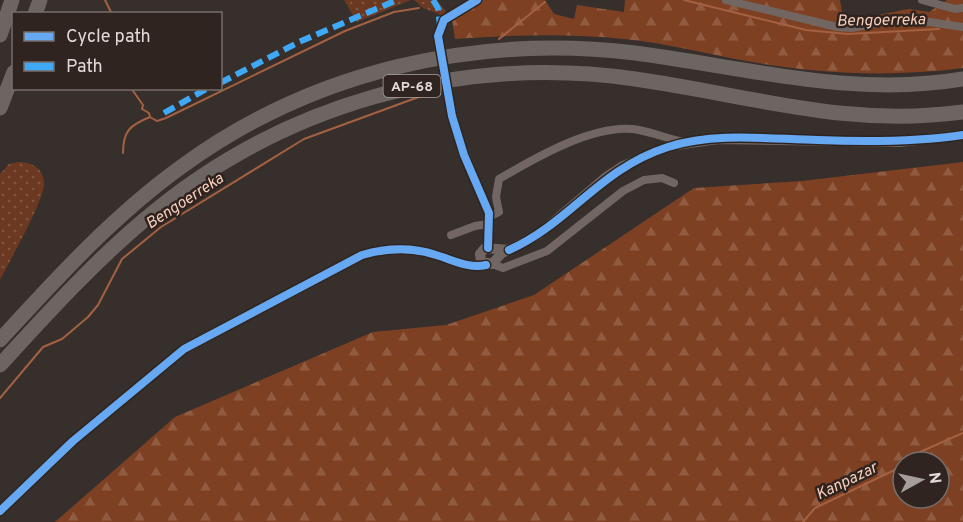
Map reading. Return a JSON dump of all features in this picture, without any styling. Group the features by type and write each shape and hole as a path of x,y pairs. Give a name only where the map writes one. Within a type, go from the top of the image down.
{"highway":[{"path":"0,35 12,0"},
{"name":"AP-68","path":"0,340 108,228 191,160 236,131 287,105 339,83 389,68 479,51 554,47 636,53 823,82 887,85 963,79"},
{"name":"AP-68","path":"0,365 119,242 195,181 233,156 298,124 394,90 475,76 566,72 652,81 835,114 914,117 963,112"},
{"path":"0,108 12,77"}],"street":[{"path":"439,46 438,36 444,20 477,0"},
{"path":"726,0 837,27 852,28 903,18 963,27"},
{"path":"922,0 955,9 963,8"},
{"path":"447,87 458,136 486,200 490,256 503,268 547,251 623,191 644,180 662,178 674,183"},
{"path":"451,235 489,220 499,212 496,197 499,179 548,153 599,132 638,130 687,143"},
{"path":"656,135 662,149"},
{"path":"0,511 73,441 184,349 362,255 374,251 423,251 476,267 490,256 538,235 605,178 662,149 687,143 751,138 898,142 963,135"}],"shaded area":[{"path":"344,0 411,0 357,22"},
{"path":"414,0 437,0 452,19 423,8"},
{"path":"18,162 31,164 38,169 43,177 43,190 0,280 0,174 9,164"}],"green space":[{"path":"483,0 545,0 554,14 574,19 577,5 624,12 625,0 840,0 842,12 857,19 909,9 929,12 947,0 963,0 963,68 893,73 847,73 777,66 662,44 603,37 540,35 455,39 452,19"},
{"path":"963,162 963,522 55,522 175,417 373,332 446,325 534,295 694,188 802,181"}],"waterway":[{"path":"105,0 111,12"},
{"name":"Bengoerreka","path":"684,0 806,30 848,34 939,29"},
{"name":"Bengoerreka","path":"499,39 545,2"},
{"path":"123,153 126,134 143,120 150,117 157,121 166,118 345,31 394,12 419,8"},
{"path":"132,90 143,105 142,109 149,113 150,117"},
{"name":"Bengoerreka","path":"0,398 43,347 62,339 88,317 98,305 122,259 161,227 304,139 435,91"},
{"name":"Kanpazar","path":"925,450 963,433"},
{"name":"Kanpazar","path":"803,522 815,508 891,472"}],"tunnel":[{"path":"441,56 446,83"}],"marked path":[{"path":"222,82 299,42 397,0"},
{"path":"433,0 438,8 440,26"},
{"path":"164,113 204,90"}],"cycle path":[{"path":"477,0 444,20 438,36 452,116 464,155 489,213 488,248"},
{"path":"509,250 550,226 603,182 623,169 644,157 686,142 723,138 891,141 963,135"},
{"path":"0,511 73,441 184,349 362,255 380,251 408,250 427,252 467,265 486,265"}]}
